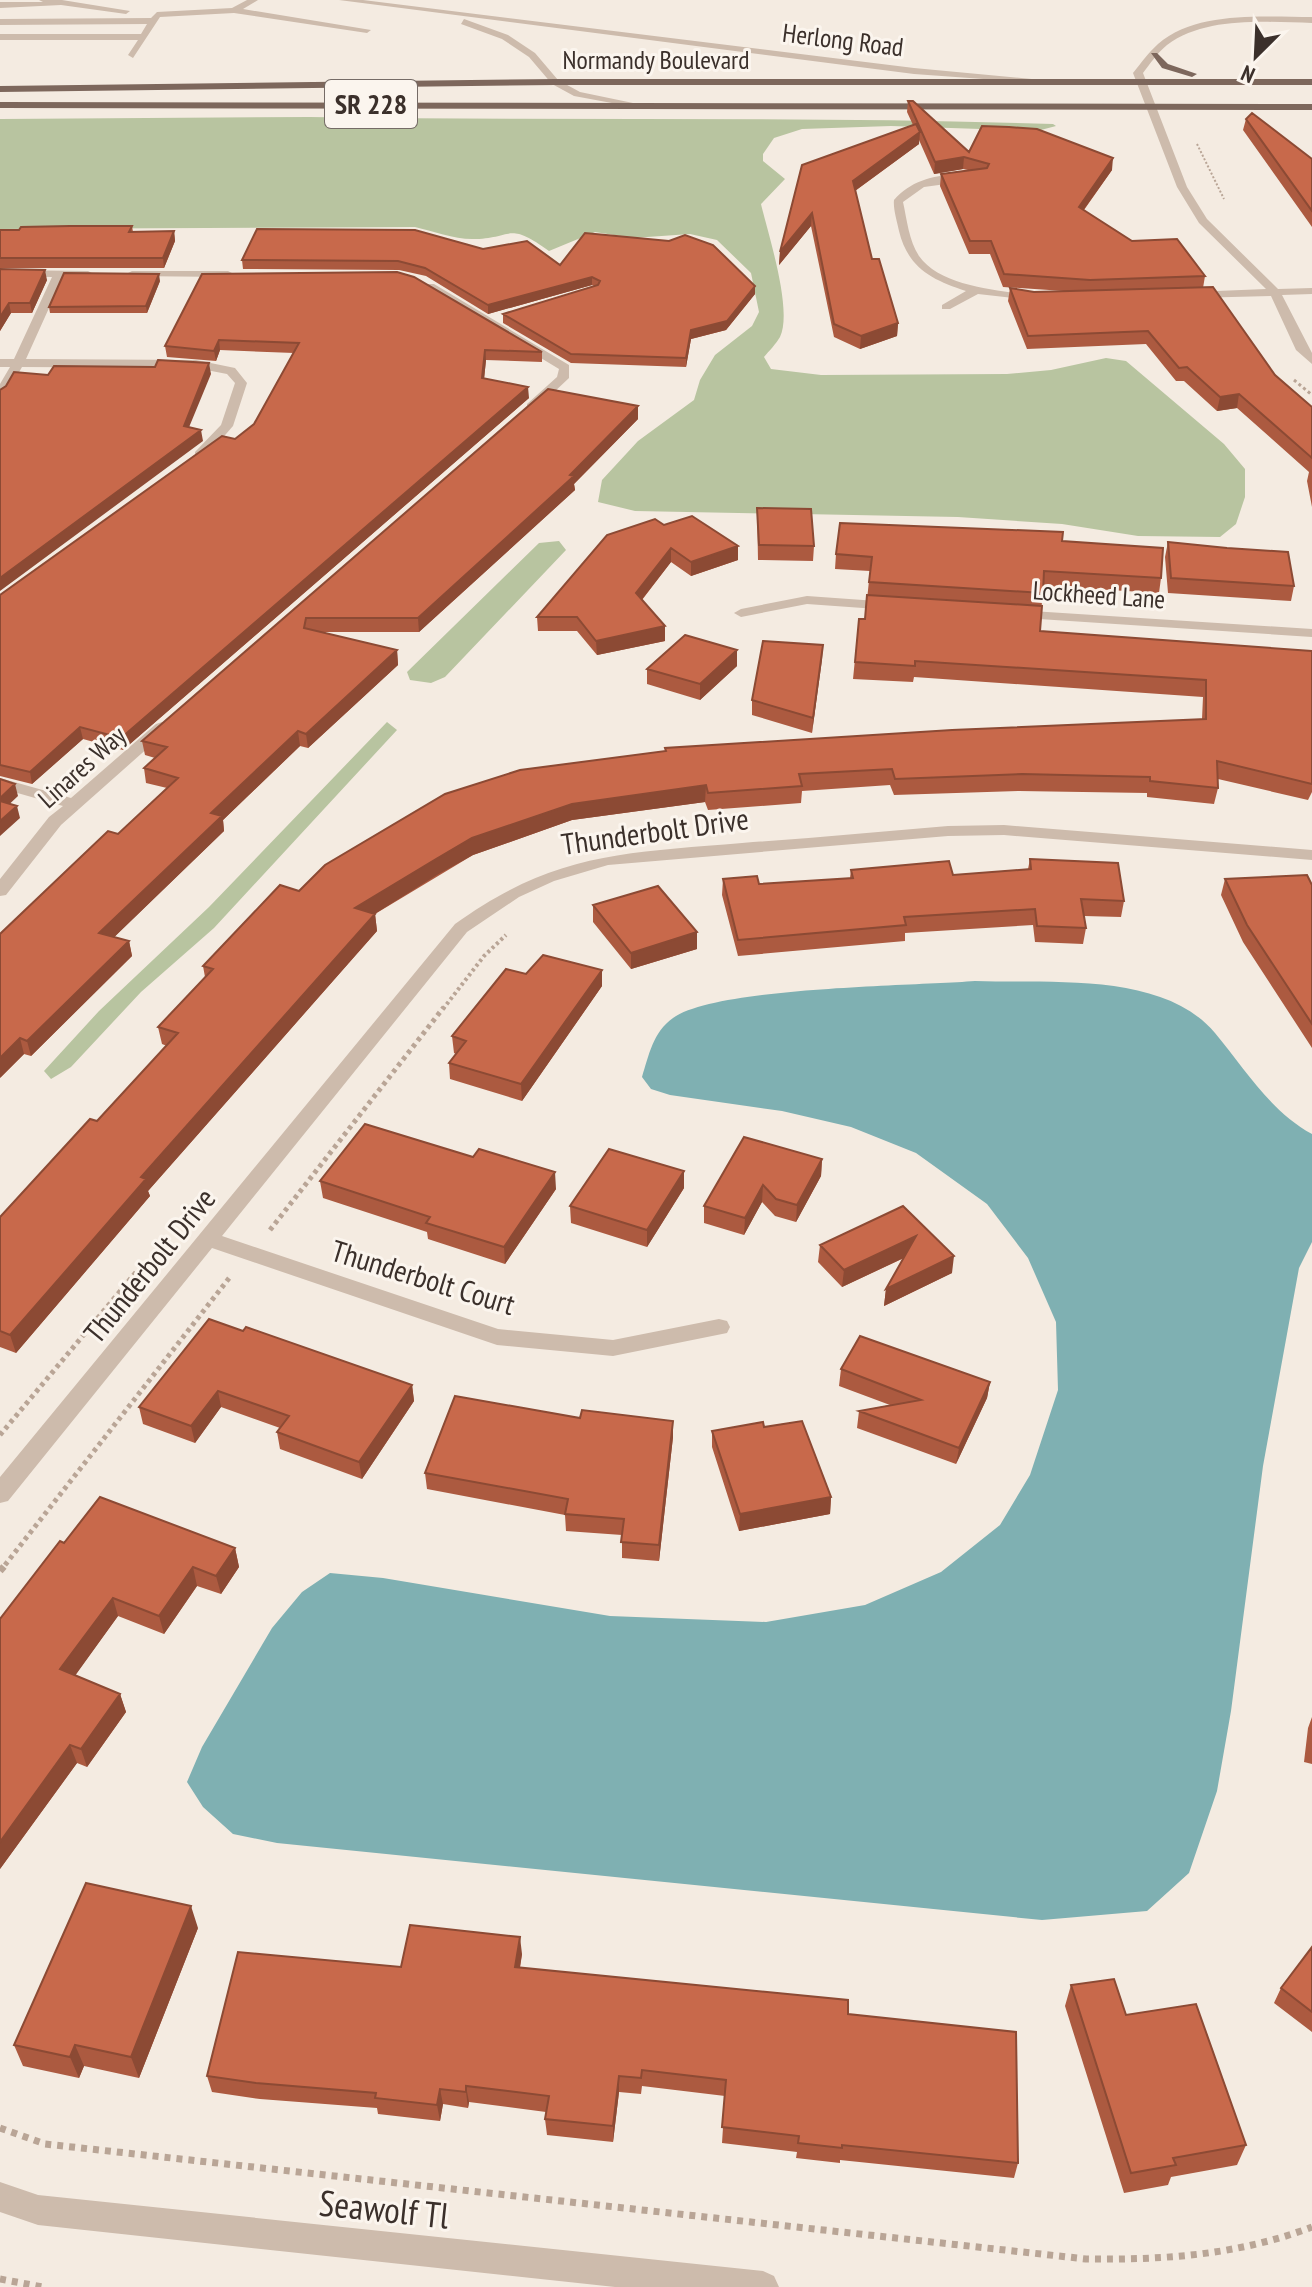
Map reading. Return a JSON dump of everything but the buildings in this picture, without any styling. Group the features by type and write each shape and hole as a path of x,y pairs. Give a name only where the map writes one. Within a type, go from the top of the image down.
{"main road":[{"path":"1154,55 1163,65 1192,74 1312,79"},
{"name":"Normandy Boulevard","path":"0,89 555,82 1312,79"},
{"name":"Normandy Boulevard","path":"0,105 628,103 1312,107"}],"street":[{"path":"43,0 155,18"},
{"path":"234,10 254,0"},
{"name":"Herlong Road","path":"343,0 914,71 1037,80"},
{"path":"0,5 77,4"},
{"name":"Herlong Road","path":"405,8 505,37 532,55 540,70 555,82 577,94 628,103"},
{"path":"0,22 155,18 234,10 367,30"},
{"path":"133,55 155,18"},
{"path":"1312,20 1209,26 1175,37 1138,73 1182,187 1203,221 1275,292 1302,350 1312,360"},
{"path":"0,37 143,37"},
{"path":"980,177 921,183 908,189 898,202 914,258 930,274 958,284 1002,296 1054,299"},
{"path":"0,273 105,274"},
{"path":"0,395 59,274"},
{"path":"121,274 245,274"},
{"path":"420,281 495,318 565,368 563,378 516,419"},
{"path":"946,307 978,289"},
{"path":"1177,295 1312,291"},
{"path":"0,363 196,364 231,371 241,383 227,426 217,441 187,465"},
{"path":"741,613 807,600 910,607"},
{"name":"Lockheed Lane","path":"1003,613 1312,633"},
{"name":"Linares Way","path":"0,891 55,821 170,720"},
{"path":"0,783 75,804"},
{"name":"Thunderbolt Drive","path":"0,1494 461,928 501,898 556,872 660,854 948,831 1004,830 1312,855"},
{"name":"Thunderbolt Court","path":"208,1239 497,1337 613,1348 719,1327"},
{"name":"Seawolf Tl","path":"0,2197 38,2210 763,2287"}],"path":[{"path":"1155,121 1186,122 1224,200"},
{"path":"0,1571 484,956 507,934"},
{"path":"0,1435 142,1265"},
{"path":"0,2128 45,2144 93,2150 1086,2259 1181,2260 1274,2243 1312,2227"},
{"path":"0,2279 43,2287"}],"green space":[{"path":"310,117 1053,124 1056,126 1037,131 891,126 802,129 774,138 763,154 763,161 785,179 761,204 784,309 780,337 764,357 771,369 821,375 1007,374 1051,370 1106,358 1126,361 1224,444 1245,469 1245,497 1236,524 1220,537 1138,536 1062,524 958,517 635,511 598,502 602,480 638,441 694,400 700,380 715,355 752,326 759,312 751,273 717,240 690,234 633,238 595,232 549,251 517,234 465,239 415,227 0,229 0,119"},
{"path":"559,541 566,550 445,677 431,683 410,680 407,672 539,543"},
{"path":"387,722 397,730 214,928 141,992 71,1067 51,1079 44,1071 99,1011 209,907"}],"water":[{"path":"975,981 1103,985 1166,999 1193,1013 1215,1033 1283,1114 1312,1134 1312,1242 1299,1268 1263,1466 1231,1711 1217,1791 1189,1873 1147,1911 1042,1920 277,1843 233,1834 203,1807 187,1782 202,1747 272,1628 302,1592 330,1573 383,1578 610,1616 766,1622 865,1605 941,1572 1000,1525 1030,1475 1058,1390 1056,1322 1028,1258 987,1204 916,1153 851,1127 782,1111 670,1095 651,1089 642,1077 661,1030 673,1018 696,1008 771,994"}]}
